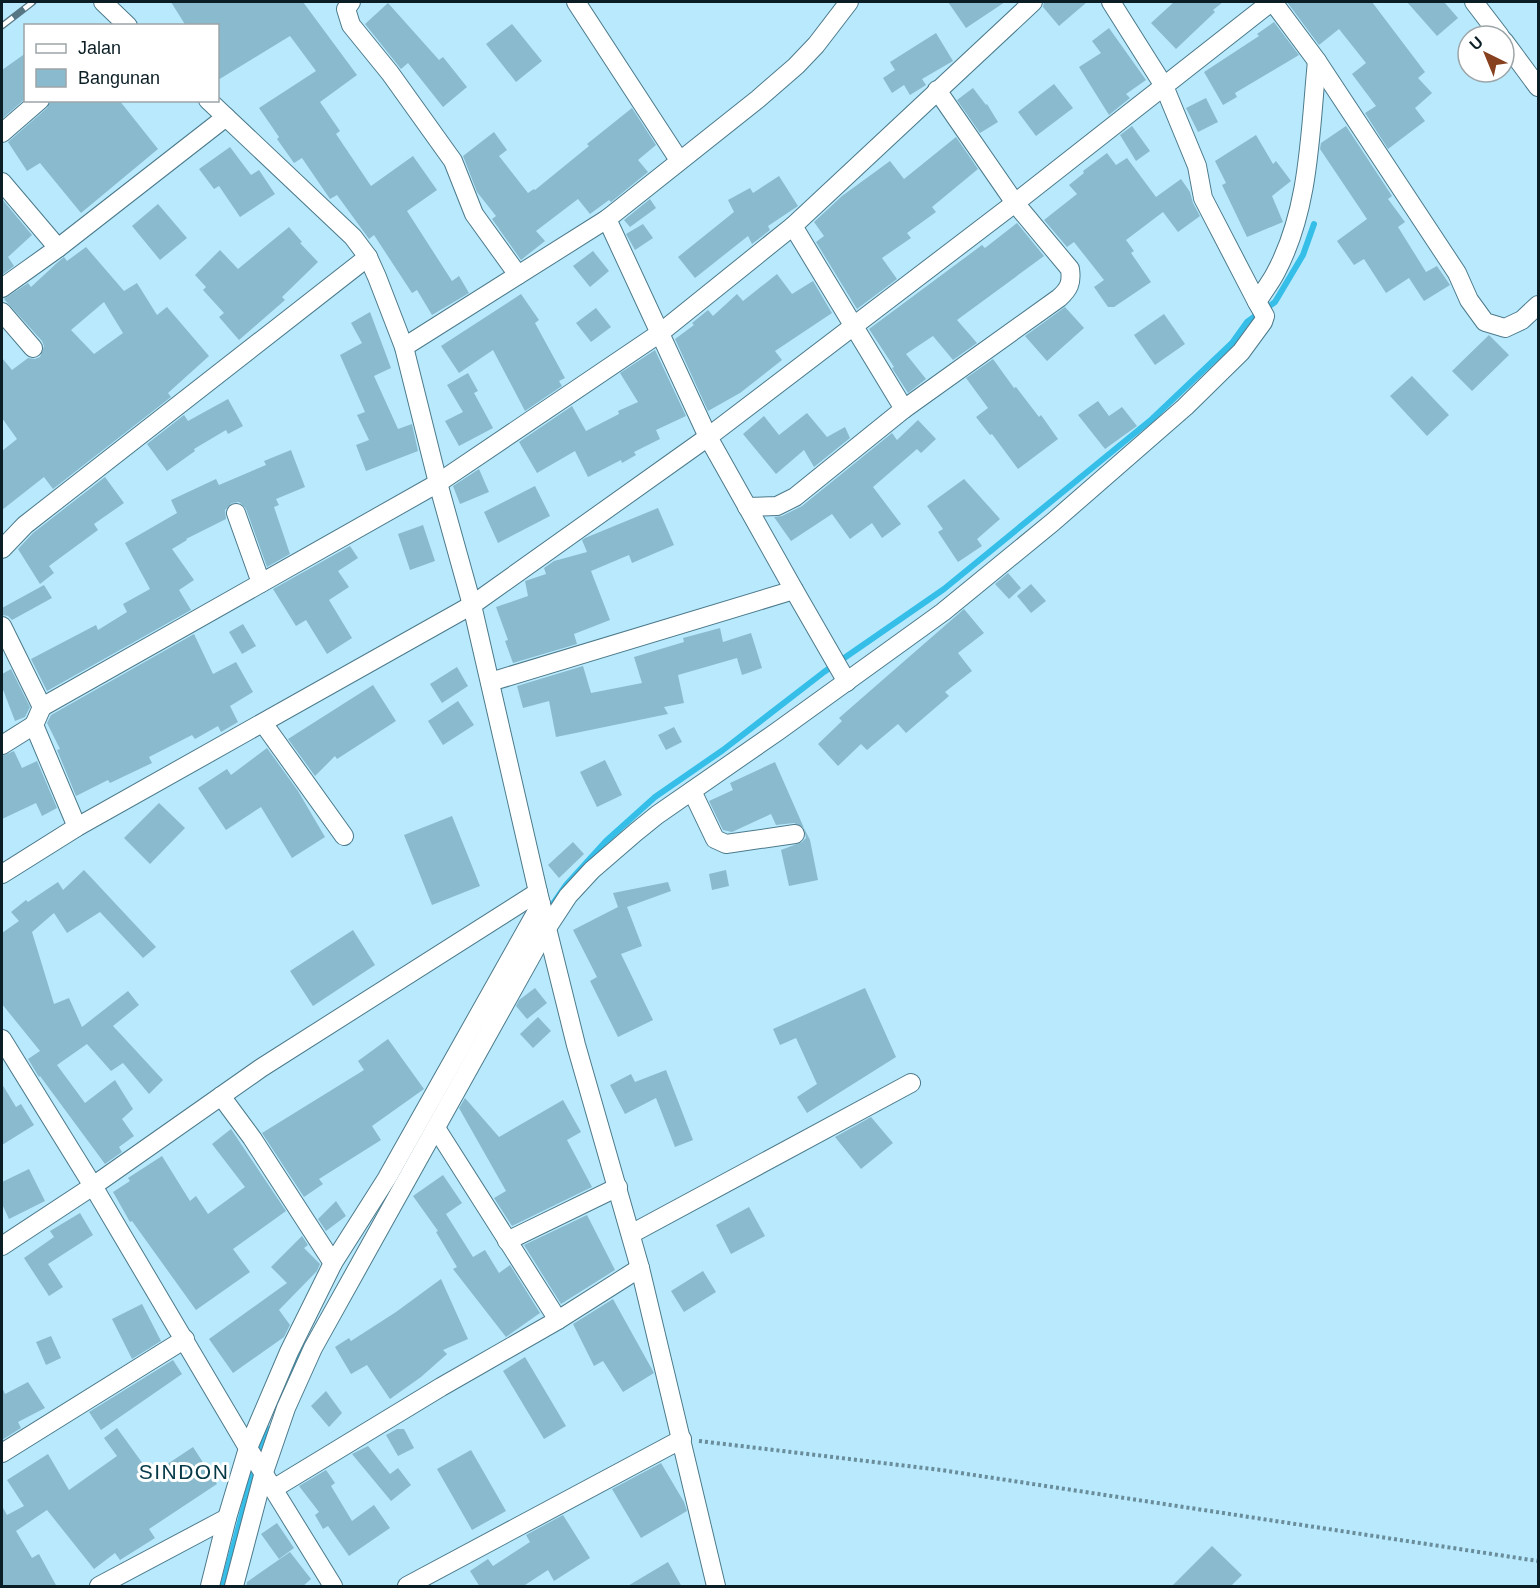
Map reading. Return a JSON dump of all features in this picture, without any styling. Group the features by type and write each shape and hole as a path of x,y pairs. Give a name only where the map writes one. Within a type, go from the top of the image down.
{"street":[{"path":"103,2 126,24"},
{"path":"351,2 346,9 351,25 395,80 453,161 474,214 518,275"},
{"path":"576,2 679,160"},
{"path":"404,347 607,219 796,66 816,45 849,2"},
{"path":"2,745 34,725 42,707 438,483 660,333 793,226 1033,2"},
{"path":"3,1239 93,1186 261,1068 568,896 592,870 643,826 845,677 943,612 1053,522 1176,414 1241,352 1263,322 1260,308 1203,198 1197,166 1164,86 1111,2"},
{"path":"2,874 77,828 472,605 708,437 1015,203 1272,2 1317,61 1457,273 1469,300 1485,322 1505,328 1522,320 1539,305"},
{"path":"1474,2 1491,24"},
{"path":"1516,57 1539,87"},
{"path":"1260,308 1290,240 1303,194 1317,61"},
{"path":"747,507 777,506 795,497 904,409 1067,291 1072,281 1070,269 1015,203 937,90"},
{"path":"2,133 38,102"},
{"path":"210,102 353,237 368,257 404,347 472,605 542,912 576,1045 640,1268 716,1587"},
{"path":"2,288 58,248 226,117"},
{"path":"2,182 58,248"},
{"path":"607,219 708,437 845,677"},
{"path":"793,226 904,409"},
{"path":"2,549 25,525 368,257"},
{"path":"2,312 33,348"},
{"path":"236,513 261,583"},
{"path":"490,682 794,590"},
{"path":"2,626 42,707"},
{"path":"262,723 344,836"},
{"path":"34,725 77,828"},
{"path":"692,791 715,839 726,844 795,834"},
{"path":"210,1587 227,1518 256,1460 286,1408 313,1348 436,1128 542,912"},
{"path":"234,1587 256,1460 289,1352 333,1263 387,1178 542,912"},
{"path":"2,1039 93,1186 333,1587"},
{"path":"631,1234 911,1083"},
{"path":"221,1096 252,1138 333,1263"},
{"path":"436,1128 558,1320"},
{"path":"507,1241 618,1187"},
{"path":"273,1489 441,1387 558,1320 640,1268"},
{"path":"2,1453 185,1339"},
{"path":"407,1587 682,1439"},
{"path":"99,1587 227,1518"}],"path":[{"path":"682,1439 941,1470 1539,1561"}],"building":[{"path":"171,2 303,2 357,75 320,102 340,131 336,134 371,186 413,156 437,190 407,211 452,281 459,276 469,293 432,315 417,290 412,293 374,235 369,239 337,195 330,199 302,158 294,163 277,139 279,137 259,108 316,71 290,36 219,79 219,24 185,24"},
{"path":"948,2 1005,2 966,28"},
{"path":"1044,2 1087,2 1059,26 1043,7"},
{"path":"1174,2 1223,2 1176,49 1151,23"},
{"path":"1287,2 1372,2 1425,72 1418,78 1432,93 1415,108 1425,121 1388,149 1365,113 1376,106 1352,74 1366,63 1339,29 1319,45"},
{"path":"1407,2 1444,2 1458,18 1437,36"},
{"path":"388,3 439,60 443,57 467,87 443,107 408,63 401,69 365,24"},
{"path":"1274,22 1299,55 1235,93 1237,97 1223,105 1204,72 1259,36 1257,34"},
{"path":"512,24 542,61 516,82 486,44"},
{"path":"1109,28 1146,80 1126,94 1130,98 1109,115 1079,67 1101,53 1092,41"},
{"path":"936,33 953,61 922,79 926,85 910,95 904,85 892,93 883,78 895,70 890,62"},
{"path":"24,54 24,100 2,119 2,70"},
{"path":"1054,84 1073,108 1036,136 1018,112"},
{"path":"973,88 987,104 998,122 980,133 957,100"},
{"path":"1206,98 1218,122 1198,132 1186,108"},
{"path":"50,102 121,102 158,149 81,213 40,163 27,171 8,142 47,108"},
{"path":"632,108 656,145 638,160 648,172 611,202 609,200 590,214 578,199 536,231 545,241 521,260 492,219 496,216 477,192 463,156 494,132 507,150 499,156 528,193 535,190 589,146 587,144"},
{"path":"1132,126 1150,151 1136,161 1120,135"},
{"path":"1346,126 1392,196 1388,199 1405,222 1398,227 1426,272 1437,266 1450,285 1424,301 1409,278 1386,293 1364,259 1354,265 1337,241 1367,219 1320,149 1321,143"},
{"path":"1256,135 1273,164 1276,161 1291,181 1272,196 1283,222 1247,237 1222,185 1226,183 1215,161"},
{"path":"956,137 978,169 932,207 936,212 907,233 911,238 882,258 897,279 857,309 816,242 824,236 814,222 842,196 890,161 904,179"},
{"path":"230,147 251,175 259,170 275,194 240,217 219,186 214,189 199,169"},
{"path":"1107,153 1116,165 1127,158 1156,197 1181,179 1190,192 1200,216 1178,232 1163,212 1126,240 1134,251 1131,253 1151,282 1114,307 1108,307 1094,287 1104,280 1074,242 1067,247 1044,220 1077,194 1069,185"},
{"path":"779,176 798,206 768,226 770,230 752,244 748,236 695,278 678,257 734,212 728,200 750,188 753,193"},
{"path":"2,199 32,235 8,257 14,266 2,275"},
{"path":"650,199 656,208 630,227 624,220"},
{"path":"158,204 187,238 160,260 132,226"},
{"path":"1017,223 1044,256 957,320 977,343 953,360 933,336 906,354 926,379 908,393 869,329 982,245 985,248"},
{"path":"643,224 653,238 635,250 626,234"},
{"path":"289,227 318,262 282,297 285,300 239,340 219,317 224,313 203,290 206,287 195,275 220,250 238,269"},
{"path":"86,247 124,291 137,283 157,315 167,307 209,356 168,393 171,397 53,489 44,477 2,510 2,451 17,439 2,418 2,358 12,370 28,358 40,357 44,346 4,299 28,283 31,287 64,257 67,261","holes":["104,302 123,333 94,354 71,330"]},
{"path":"593,251 609,271 590,287 573,266"},
{"path":"777,274 792,294 813,281 832,313 775,351 782,360 740,393 708,411 675,339 694,325 692,323 708,310 713,316 737,294 743,301"},
{"path":"521,294 539,320 535,323 565,378 559,381 562,386 525,411 493,350 459,373 441,346"},
{"path":"1065,307 1084,328 1047,361 1025,336"},
{"path":"596,308 611,327 591,342 576,323"},
{"path":"370,312 391,368 374,376 398,429 412,424 418,451 366,471 356,445 369,440 357,415 365,412 340,355 362,343 351,323"},
{"path":"1164,314 1185,344 1155,365 1134,335"},
{"path":"1489,335 1509,355 1472,391 1452,371"},
{"path":"655,350 686,416 656,430 660,439 634,452 636,455 588,477 575,451 537,473 519,442 572,406 586,431 619,414 618,411 638,402 620,373"},
{"path":"993,359 1014,388 1016,387 1039,417 1041,415 1058,439 1018,469 976,417 988,408 966,378"},
{"path":"468,373 478,391 474,393 493,428 459,446 445,421 463,412 447,385"},
{"path":"1412,376 1449,415 1427,436 1390,396"},
{"path":"228,399 243,426 228,434 226,430 194,449 195,451 167,471 147,444 184,415 188,421"},
{"path":"1098,401 1109,416 1122,407 1137,426 1105,449 1078,415"},
{"path":"807,413 827,437 845,427 850,438 814,467 804,450 776,474 743,434 764,416 779,435"},
{"path":"918,420 936,439 921,453 917,449 873,487 901,524 882,538 872,523 850,539 832,514 791,541 774,517 782,516 802,506 892,433 897,440"},
{"path":"291,450 305,487 276,499 279,505 274,507 290,554 267,567 246,509 239,502 232,503 225,510 226,519 186,539 172,549 194,580 179,590 191,610 47,691 31,659 96,625 98,630 127,612 123,604 150,589 125,543 177,513 171,500 216,479 219,485 266,465 264,461"},
{"path":"479,469 489,492 460,504 453,486"},
{"path":"105,477 124,503 94,524 98,530 49,566 54,573 40,584 18,549 33,533"},
{"path":"964,479 1000,519 977,539 982,546 958,562 938,532 943,529 927,506"},
{"path":"535,486 550,516 498,543 484,512"},
{"path":"658,508 674,545 632,563 629,555 591,571 610,620 574,634 577,644 513,663 505,641 508,640 496,607 528,596 525,581 546,574 544,568 554,561 587,552 582,540 585,538"},
{"path":"423,525 435,561 410,570 398,534"},
{"path":"350,546 358,558 338,571 349,587 329,600 352,638 327,654 306,620 296,626 273,589"},
{"path":"1008,573 1021,588 1009,599 995,584"},
{"path":"1031,584 1046,601 1031,613 1017,596"},
{"path":"44,585 52,598 12,620 2,615 2,608"},
{"path":"964,609 984,633 958,653 972,671 945,692 949,696 906,733 898,724 867,750 861,744 838,766 818,744 842,721 839,718"},
{"path":"243,624 256,646 242,654 229,632"},
{"path":"720,628 723,642 751,633 762,668 742,675 737,658 678,675 684,703 664,707 668,714 556,737 549,701 523,708 517,686 583,666 591,693 642,683 634,657 684,642 683,638"},
{"path":"194,634 213,674 236,662 253,692 230,706 238,722 221,732 218,726 195,739 192,735 149,757 152,763 110,783 108,780 76,796 57,750 60,749 47,723 51,715"},
{"path":"457,667 468,686 442,703 430,684"},
{"path":"11,669 30,707 25,717 15,721 2,687 2,674"},
{"path":"373,685 396,721 337,759 335,756 315,776 288,739"},
{"path":"458,701 474,725 443,745 428,721"},
{"path":"674,727 682,742 666,750 658,735"},
{"path":"267,748 298,791 325,837 292,858 261,807 226,830 198,788 227,769 231,775"},
{"path":"14,751 22,768 37,761 57,808 42,816 36,803 2,819 2,756"},
{"path":"605,760 622,795 597,807 580,772"},
{"path":"775,762 804,828 794,823 776,825 771,814 732,832 723,830 709,801 733,790 730,783"},
{"path":"159,803 185,828 150,864 124,838"},
{"path":"452,816 480,886 432,905 404,835"},
{"path":"804,828 810,840 818,880 789,886 781,850 802,842 806,838"},
{"path":"573,842 584,854 559,878 548,865"},
{"path":"84,870 156,947 143,958 100,912 67,933 54,913 32,932 54,1004 69,998 82,1027 128,991 139,1005 113,1026 163,1080 149,1094 123,1063 111,1071 87,1044 57,1065 85,1103 115,1080 133,1109 122,1119 134,1136 119,1147 122,1152 105,1164 39,1077 28,1059 40,1051 2,1004 2,933 19,921 11,912 26,900 28,902 58,882 63,890"},
{"path":"726,870 729,886 712,890 709,874"},
{"path":"668,882 671,891 627,907 642,946 621,954 653,1020 618,1037 590,981 597,977 573,930 618,907 613,893"},
{"path":"353,930 375,965 313,1006 290,971"},
{"path":"535,988 547,1003 527,1019 516,1006 519,1000"},
{"path":"865,988 896,1057 807,1113 797,1097 817,1084 796,1038 780,1045 773,1029"},
{"path":"538,1017 551,1031 533,1048 520,1034"},
{"path":"388,1039 424,1089 372,1126 381,1140 319,1179 323,1184 304,1197 262,1133 364,1070 358,1061"},
{"path":"666,1070 693,1140 675,1147 656,1098 625,1114 610,1085 631,1074 635,1082"},
{"path":"2,1084 16,1107 21,1104 34,1125 2,1145"},
{"path":"465,1098 499,1137 563,1100 581,1132 567,1140 592,1187 512,1226 494,1198 506,1191 459,1108"},
{"path":"871,1117 893,1143 861,1169 835,1137"},
{"path":"231,1129 286,1211 233,1249 250,1272 196,1310 132,1221 130,1222 113,1192 130,1181 128,1178 162,1156 190,1201 196,1196 208,1214 245,1187 212,1144"},
{"path":"29,1169 45,1201 9,1219 2,1204 2,1182"},
{"path":"443,1175 462,1203 446,1214 473,1257 485,1250 499,1273 510,1265 540,1313 506,1337 453,1269 457,1267 436,1232 438,1231 413,1196"},
{"path":"336,1201 346,1216 326,1231 318,1219"},
{"path":"749,1207 765,1236 731,1254 716,1225"},
{"path":"80,1213 93,1235 48,1264 63,1287 49,1296 24,1258 54,1237 50,1231"},
{"path":"587,1215 615,1270 561,1304 524,1245"},
{"path":"302,1236 308,1245 304,1248 320,1264 317,1271 279,1310 290,1325 284,1337 233,1373 209,1339 287,1283 271,1267"},
{"path":"703,1271 716,1292 684,1312 671,1291"},
{"path":"441,1279 468,1339 443,1350 447,1354 421,1377 390,1399 367,1365 351,1374 335,1347 349,1338 351,1341"},
{"path":"613,1299 654,1373 623,1392 603,1361 594,1366 573,1324"},
{"path":"142,1304 161,1341 132,1359 112,1319"},
{"path":"51,1336 61,1358 46,1365 36,1342"},
{"path":"525,1357 566,1426 544,1439 503,1371"},
{"path":"173,1360 182,1374 101,1430 89,1412"},
{"path":"28,1382 45,1408 18,1422 21,1428 2,1440 2,1387 5,1394"},
{"path":"326,1391 342,1413 329,1427 311,1406"},
{"path":"117,1428 151,1475 193,1447 217,1484 149,1529 155,1538 120,1560 115,1553 94,1569 47,1510 16,1531 32,1558 39,1554 57,1587 2,1587 2,1506 7,1515 24,1506 7,1480 48,1454 69,1490 117,1456 104,1438"},
{"path":"397,1429 404,1429 414,1448 398,1456 386,1435"},
{"path":"368,1446 390,1474 398,1468 411,1485 391,1501 352,1454"},
{"path":"471,1450 506,1511 472,1530 437,1469"},
{"path":"661,1463 687,1511 641,1538 612,1489"},
{"path":"326,1470 335,1483 331,1486 352,1521 374,1505 390,1528 349,1556 328,1526 323,1529 315,1515 319,1512 299,1486"},
{"path":"563,1515 590,1558 554,1581 548,1570 522,1587 480,1587 470,1571 488,1559 493,1566 530,1542 526,1535"},
{"path":"277,1523 294,1548 279,1559 261,1534"},
{"path":"1212,1546 1242,1575 1230,1587 1171,1587"},
{"path":"290,1552 311,1579 302,1587 246,1587 247,1582"},
{"path":"668,1562 682,1587 626,1587"}],"waterway":[{"path":"548,911 566,885 606,841 655,797 723,750 824,672 944,589 1152,419 1232,343 1247,322 1275,302 1303,255 1314,224"},
{"path":"288,1375 306,1344"},
{"path":"258,1455 266,1428"},
{"path":"223,1586 255,1465"}],"railway":[{"path":"2,26 33,2"}],"district":[{"name":"SINDON","path":"184,1471"}]}
